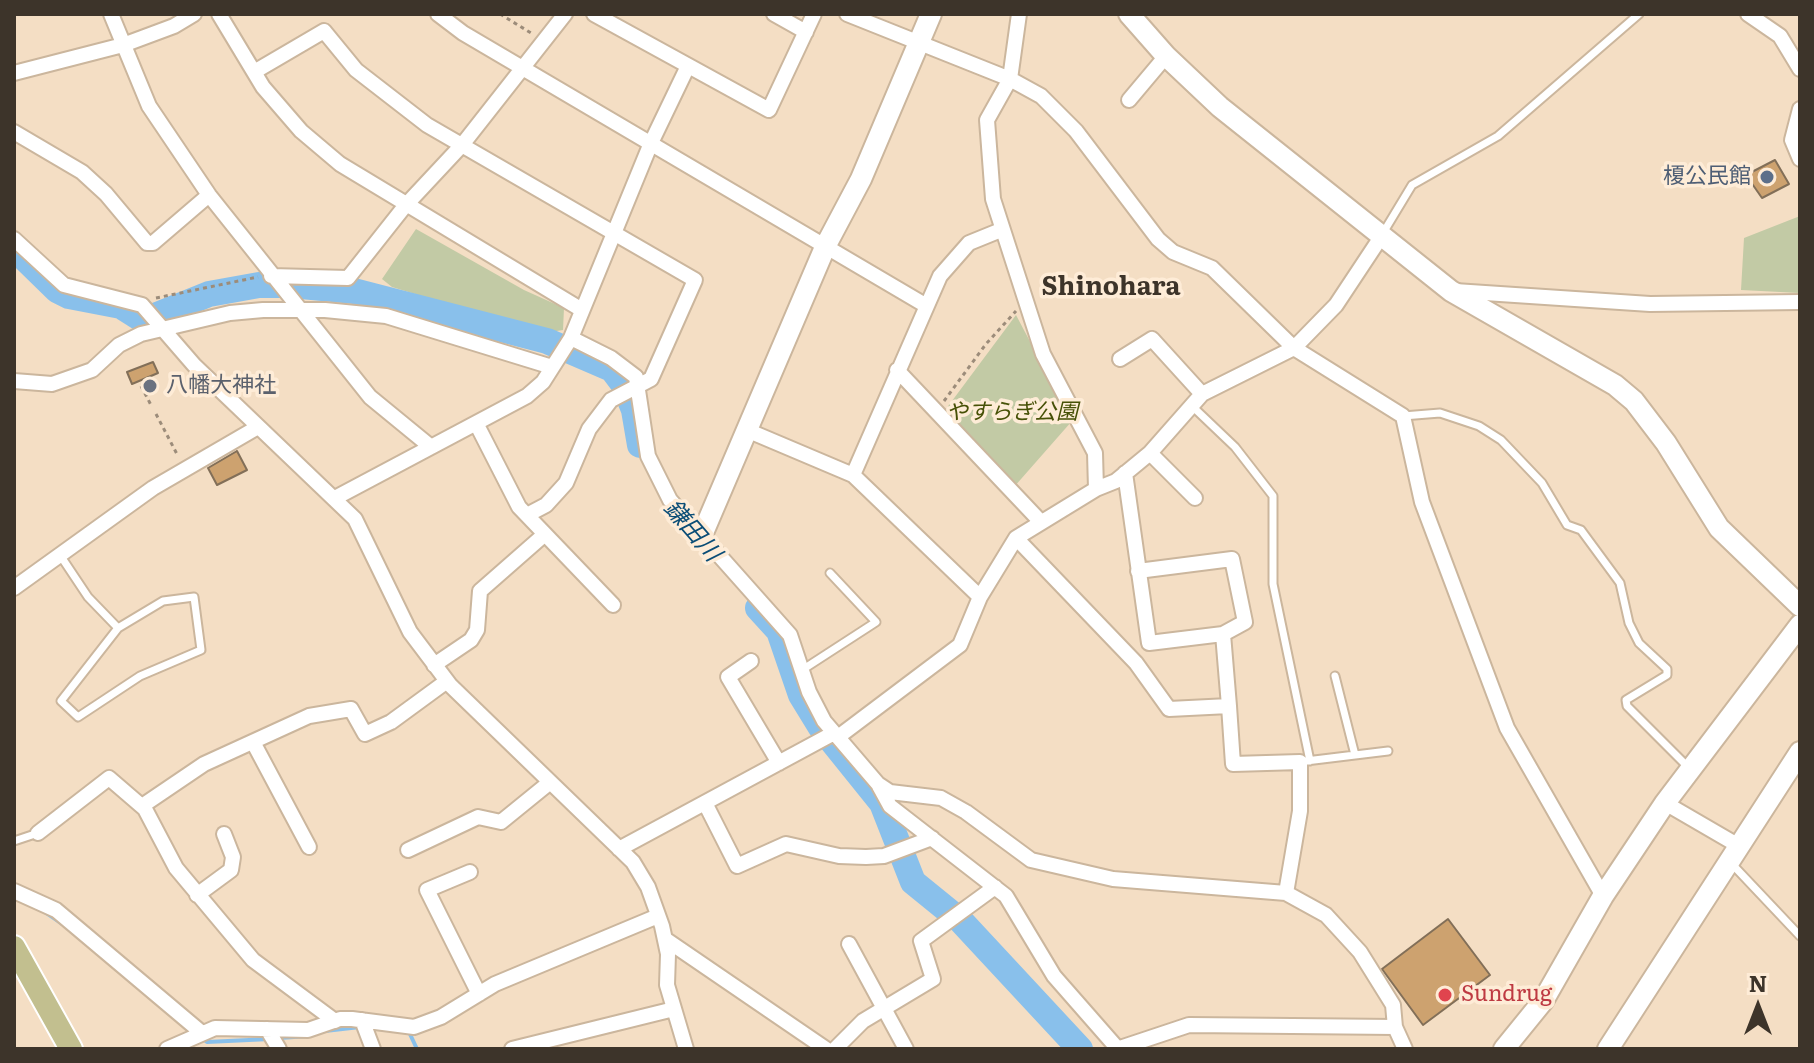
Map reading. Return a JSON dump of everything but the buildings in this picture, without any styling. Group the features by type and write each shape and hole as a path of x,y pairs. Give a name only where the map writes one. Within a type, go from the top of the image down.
{"main road":[{"path":"14,947 71,1049"}],"street":[{"path":"111,14 167,138 209,195 370,397 431,447"},
{"path":"14,73 123,45 174,26 194,14"},
{"path":"219,14 254,72 301,131 340,164 582,310"},
{"path":"438,14 463,33 925,305"},
{"path":"271,276 348,278 405,206 462,145 565,14"},
{"path":"594,14 769,110 814,14"},
{"path":"774,14 806,32"},
{"path":"847,14 1010,79 1041,96 1076,131 1158,239 1173,252 1212,268 1294,348 1403,416 1422,502 1507,728 1603,896"},
{"path":"702,535 826,245 861,179 931,14"},
{"path":"1019,14 1010,79 987,120 993,199 1043,354 1095,453 1096,489"},
{"path":"1129,14 1166,56 1220,107 1451,291 1615,385 1634,401 1719,528 1800,606"},
{"path":"1748,14 1780,36 1800,69"},
{"path":"254,72 324,31 356,70 393,101 462,145 695,280 651,379 611,400 599,413 566,483 546,505 527,515"},
{"path":"1129,100 1166,56"},
{"path":"335,498 527,396 552,367 571,338 651,143 688,66"},
{"path":"1800,109 1792,140 1800,159"},
{"path":"14,132 82,172 106,194 147,243 153,243 209,195"},
{"path":"853,475 925,305 955,256 969,243 1001,230"},
{"path":"619,849 836,735 960,645 980,597 1016,538 1125,473 1150,453 1202,394 1294,348 1336,305 1381,237"},
{"path":"14,239 64,285 142,305 160,330 355,519 410,632 434,665 549,783 633,862 648,887 665,939 667,985 686,1049"},
{"path":"1451,291 1650,304 1800,302"},
{"path":"14,381 52,384 92,370 129,339 160,330 230,313 298,309 386,316 552,367"},
{"path":"571,338 611,358 636,377 648,456 670,500 790,635 824,721 878,784 890,806 1006,896 1054,976 1118,1049 1189,1025 1395,1027"},
{"path":"1120,359 1152,339 1202,394"},
{"path":"897,370 1040,521"},
{"path":"476,423 498,471 527,515 613,605"},
{"path":"14,588 185,469 258,427"},
{"path":"749,431 853,475 980,597"},
{"path":"1150,453 1195,498"},
{"path":"1125,473 1138,571 1149,643 1223,634 1245,622 1232,559 1138,571"},
{"path":"434,665 471,640 477,630 480,591 545,534"},
{"path":"1016,538 1136,663 1169,709 1229,706"},
{"path":"1504,1049 1543,1001 1603,896 1665,803 1800,625"},
{"path":"1223,634 1233,764 1305,761 1286,893"},
{"path":"751,661 728,677 779,763"},
{"path":"142,806 204,764 309,716 351,709 365,734 391,722 447,681"},
{"path":"253,742 309,847"},
{"path":"1616,1046 1734,854 1799,758"},
{"path":"38,833 109,778 142,806 176,868 253,960 335,1021"},
{"path":"408,850 478,817 501,822 549,783"},
{"path":"878,784 890,792 941,798 966,812 1031,860 1113,879 1286,893 1326,915 1360,952 1393,1005 1395,1027 1405,1049"},
{"path":"705,803 737,866 786,844 839,856 866,857 884,856 932,838"},
{"path":"1665,803 1734,854"},
{"path":"197,895 231,870 233,857 224,834"},
{"path":"470,872 427,890 479,994"},
{"path":"835,1049 863,1021 933,979 921,941 995,887"},
{"path":"14,891 56,910 202,1033"},
{"path":"167,1049 215,1028 308,1030 335,1021 362,1020 414,1027 441,1017 479,994 549,960 658,916"},
{"path":"665,939 826,1049"},
{"path":"849,944 906,1049"},
{"path":"512,1049 674,1009"},
{"path":"362,1020 373,1049"},
{"path":"267,1029 279,1049"}],"lane":[{"path":"1381,237 1412,185 1498,136 1639,14"},
{"path":"1192,406 1235,447 1273,496 1273,584 1305,761 1388,751"},
{"path":"1403,416 1440,413 1479,426 1501,440 1542,483 1567,525 1581,530 1620,583 1629,623 1639,643 1667,669 1667,675 1626,700 1627,706 1691,769"},
{"path":"60,555 88,597 118,628"},
{"path":"802,670 876,622 830,573"},
{"path":"194,597 201,650 140,676 78,717 61,701 118,628 163,601 194,597"},
{"path":"1335,676 1355,755"},
{"path":"14,841 38,833"},
{"path":"1734,854 1800,936"}],"path":[{"path":"500,14 544,41"},
{"path":"142,305 155,298 209,285 271,276"},
{"path":"937,411 1006,320 1025,303"},
{"path":"141,386 152,407"},
{"path":"156,414 185,469"}],"green space":[{"path":"1800,216 1800,293 1741,290 1744,238"},
{"path":"416,229 524,290 564,308 563,330 544,333 392,287 382,279"},
{"name":"やすらぎ公園","path":"1016,315 1072,421 1014,487 943,413"}],"waterway":[{"name":"鎌田川","path":"14,248 57,290 69,296 121,306 140,318"},
{"name":"鎌田川","path":"157,315 209,294 259,285 291,285 354,291 547,341 612,369 624,385 634,410 640,445"},
{"name":"鎌田川","path":"758,608 779,631 801,695 820,726 882,803 913,882 961,921 1080,1049"},
{"path":"45,912 64,925"},
{"path":"325,1031 360,1027"},
{"path":"409,1032 417,1049"},
{"path":"279,1038 309,1036"},
{"path":"201,1037 207,1042 270,1039"}],"place":[{"name":"榎公民館","path":"1767,177"},
{"name":"八幡大神社","path":"150,386"},
{"name":"Sundrug","path":"1445,995"}],"district":[{"name":"Shinohara","path":"1111,287"}]}
